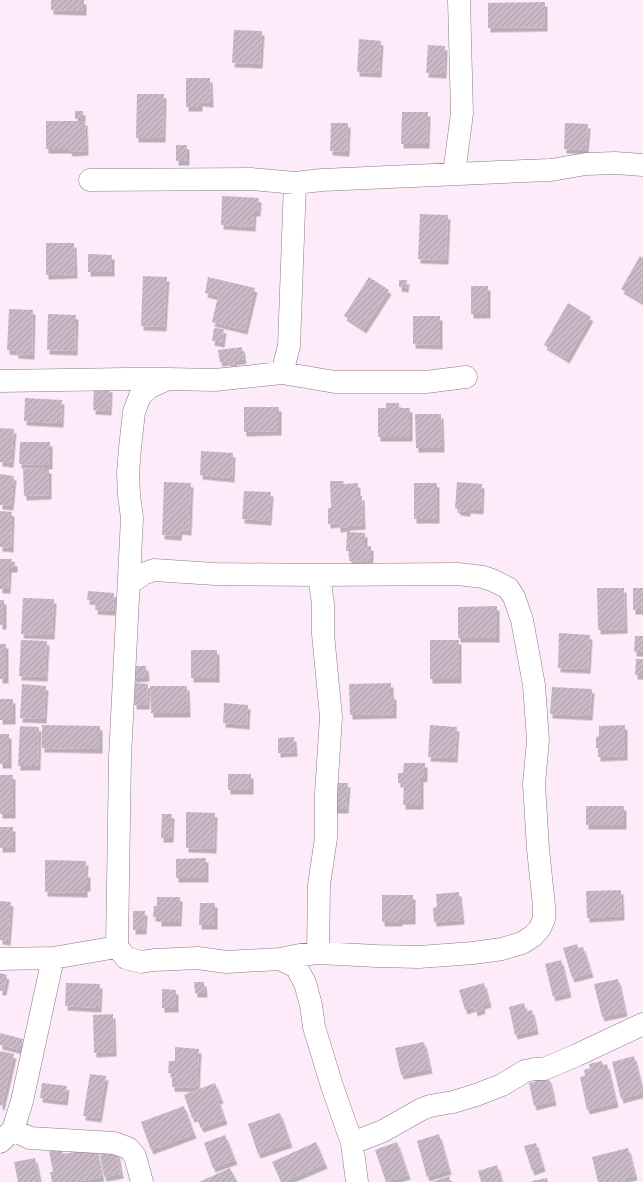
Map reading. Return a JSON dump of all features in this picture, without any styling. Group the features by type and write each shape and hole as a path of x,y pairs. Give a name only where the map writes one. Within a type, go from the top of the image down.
{"street":[{"path":"454,174 462,113 459,0"},
{"path":"90,180 251,179 294,183 322,180 551,170 586,164 643,165"},
{"path":"282,373 289,346 294,183"},
{"path":"0,381 104,379 215,380 282,373 335,382 426,382 466,377"},
{"path":"129,584 143,574 154,570 215,574 458,574 483,577 508,588 514,597 522,620 534,684 538,740 534,784 538,849 544,906 544,919 540,928 533,936 522,943 502,949 419,957 318,953 280,959 226,962 198,958 141,962 126,958 117,947 120,757 132,518 128,473 130,448 134,412 140,396 150,387 168,379"},
{"path":"318,953 319,885 326,838 326,794 331,717 323,634 323,604 319,575"},
{"path":"0,959 53,958 117,947"},
{"path":"53,958 22,1101 6,1136 114,1143 128,1148 135,1156 142,1182"},
{"path":"280,959 296,966 305,983 311,1006 314,1027 332,1086 352,1143 357,1182"},
{"path":"352,1143 383,1130 422,1109 476,1095 502,1085 525,1071 544,1069 643,1024"}],"building":[{"path":"51,0 84,0 84,11 51,10"},
{"path":"545,2 545,27 488,28 488,3"},
{"path":"234,30 262,31 260,64 232,63"},
{"path":"359,39 381,41 379,73 357,72"},
{"path":"428,45 445,46 444,74 426,73"},
{"path":"186,78 210,78 211,103 200,102 200,107 186,107"},
{"path":"137,94 164,94 163,138 136,138"},
{"path":"75,111 83,111 83,119 75,119"},
{"path":"402,112 428,112 427,144 401,144"},
{"path":"46,121 85,121 86,151 70,152 69,149 46,149"},
{"path":"331,123 348,123 347,152 330,151"},
{"path":"565,123 588,124 586,150 564,149"},
{"path":"176,145 187,145 187,161 176,161"},
{"path":"222,196 259,198 258,212 254,212 253,227 221,225"},
{"path":"420,214 448,215 446,260 418,259"},
{"path":"46,243 74,243 75,274 46,275"},
{"path":"88,254 112,255 112,272 88,272"},
{"path":"640,256 643,258 643,302 621,289"},
{"path":"143,276 167,277 164,327 141,326"},
{"path":"208,277 255,288 245,330 212,322 218,296 205,293"},
{"path":"369,277 389,290 364,329 344,316"},
{"path":"399,280 407,280 406,288 399,287"},
{"path":"471,286 488,286 488,314 471,314"},
{"path":"568,303 591,317 567,359 544,345"},
{"path":"9,309 33,310 32,355 16,354 16,351 7,350"},
{"path":"48,314 76,315 75,351 47,350"},
{"path":"413,316 440,316 440,345 413,344"},
{"path":"214,328 224,329 222,343 212,341"},
{"path":"242,347 244,359 234,361 235,365 229,366 228,361 220,362 218,350"},
{"path":"94,387 110,388 109,411 93,410"},
{"path":"25,398 62,400 61,423 24,421"},
{"path":"386,403 399,403 399,408 410,408 410,437 378,437 378,408 386,408"},
{"path":"244,407 279,407 279,431 244,432"},
{"path":"415,414 441,414 442,448 416,448"},
{"path":"0,428 14,429 11,463 0,462"},
{"path":"20,442 50,442 50,465 19,464"},
{"path":"201,451 233,453 232,478 200,475"},
{"path":"23,469 49,469 49,495 24,496"},
{"path":"0,474 14,476 11,506 0,505"},
{"path":"330,481 344,481 343,484 358,483 358,496 362,496 363,525 338,528 338,523 328,524 328,508 331,508"},
{"path":"164,482 191,483 189,531 180,530 179,536 162,535"},
{"path":"457,482 482,484 481,510 468,509 468,512 458,511 458,509 455,508"},
{"path":"414,483 437,483 437,519 414,519"},
{"path":"244,491 271,492 269,521 242,519"},
{"path":"0,511 12,512 11,548 0,547"},
{"path":"347,532 365,533 365,546 371,546 371,562 349,561 349,551 346,551"},
{"path":"0,559 12,559 11,561 15,562 15,568 9,568 8,589 0,589"},
{"path":"597,588 624,588 625,629 598,630"},
{"path":"633,588 643,588 643,610 633,610"},
{"path":"88,591 114,593 113,611 95,610 96,601 87,600"},
{"path":"23,598 54,599 52,635 21,634"},
{"path":"0,600 4,600 4,625 0,625"},
{"path":"497,606 497,638 458,638 458,607"},
{"path":"559,633 590,635 588,669 558,668"},
{"path":"635,636 643,636 643,652 634,652"},
{"path":"21,640 47,641 45,677 19,676"},
{"path":"430,640 459,640 459,679 430,679"},
{"path":"0,644 6,644 6,679 0,679"},
{"path":"191,650 217,650 217,678 191,678"},
{"path":"636,659 643,659 643,675 635,675"},
{"path":"133,666 146,666 147,677 133,678"},
{"path":"135,683 148,684 147,705 134,705"},
{"path":"391,683 391,695 394,695 394,714 350,715 349,684"},
{"path":"22,684 46,686 44,719 20,718"},
{"path":"150,686 187,686 188,713 151,713"},
{"path":"552,687 592,689 590,716 550,714"},
{"path":"0,699 13,699 13,720 0,720"},
{"path":"224,703 248,705 247,725 223,723"},
{"path":"42,725 100,726 100,749 42,748"},
{"path":"430,725 457,727 455,758 428,757"},
{"path":"625,725 625,756 598,757 596,737 599,736 599,726"},
{"path":"20,726 39,727 38,766 18,766"},
{"path":"0,734 9,734 9,764 0,764"},
{"path":"294,737 295,752 278,753 278,738"},
{"path":"404,763 425,763 425,777 421,778 421,805 403,805 404,783 398,783 398,773 403,773"},
{"path":"228,774 251,774 251,790 228,790"},
{"path":"0,775 13,775 13,814 0,814"},
{"path":"335,783 348,783 346,809 333,809"},
{"path":"586,806 624,806 624,825 586,825"},
{"path":"186,812 215,813 214,849 186,848"},
{"path":"162,814 172,814 171,838 161,838"},
{"path":"0,827 13,827 13,848 0,848"},
{"path":"206,858 206,878 176,878 176,859"},
{"path":"45,860 86,861 85,873 88,873 88,887 85,887 85,893 45,892"},
{"path":"621,890 622,916 587,918 586,891"},
{"path":"459,892 462,920 434,922 433,908 437,907 436,894"},
{"path":"382,895 413,895 413,920 382,922"},
{"path":"157,897 180,897 179,922 159,922 159,917 153,917 154,906 157,906"},
{"path":"0,901 11,902 8,941 0,940"},
{"path":"200,903 215,903 215,925 199,925"},
{"path":"133,911 145,911 144,930 133,930"},
{"path":"577,944 578,948 583,947 591,973 572,978 563,948"},
{"path":"561,960 569,993 553,997 545,964"},
{"path":"0,973 7,975 4,991 0,991"},
{"path":"618,979 625,1012 602,1017 594,984"},
{"path":"194,982 204,982 205,993 195,993"},
{"path":"66,983 100,984 99,1008 65,1006"},
{"path":"484,983 489,1003 482,1005 483,1009 475,1012 474,1007 465,1010 459,990"},
{"path":"162,989 176,990 176,1008 162,1008"},
{"path":"524,1003 526,1011 532,1010 536,1030 515,1035 509,1007"},
{"path":"113,1014 114,1052 94,1053 93,1015"},
{"path":"0,1033 23,1039 20,1050 0,1045"},
{"path":"424,1042 430,1069 401,1075 395,1048"},
{"path":"175,1047 199,1049 197,1088 172,1087 172,1073 168,1073 169,1061 175,1061"},
{"path":"0,1051 14,1054 2,1106 0,1105"},
{"path":"634,1056 643,1093 621,1099 612,1062"},
{"path":"602,1061 603,1065 607,1064 616,1103 587,1110 580,1077 585,1076 584,1070 590,1068 589,1064"},
{"path":"90,1074 106,1076 99,1118 83,1116"},
{"path":"549,1078 554,1101 534,1106 529,1083 535,1082 535,1079"},
{"path":"42,1083 67,1086 65,1101 40,1098"},
{"path":"215,1083 221,1099 218,1100 225,1120 201,1128 196,1117 192,1118 184,1095"},
{"path":"184,1106 194,1134 151,1150 141,1122"},
{"path":"280,1113 290,1143 258,1154 248,1124"},
{"path":"439,1134 449,1170 427,1177 417,1141"},
{"path":"225,1135 235,1160 213,1168 204,1143"},
{"path":"316,1142 325,1164 281,1182 272,1162"},
{"path":"397,1142 408,1175 386,1182 375,1150"},
{"path":"536,1143 543,1167 532,1171 524,1146"},
{"path":"96,1148 102,1177 76,1182 52,1182 50,1172 53,1172 49,1151 62,1149 63,1154"},
{"path":"628,1148 635,1176 624,1178 625,1180 618,1182 598,1182 592,1157"},
{"path":"117,1151 121,1174 104,1177 100,1154"},
{"path":"35,1158 40,1182 18,1182 14,1162"},
{"path":"497,1165 502,1182 481,1182 478,1171"},
{"path":"230,1168 237,1182 199,1182"},
{"path":"449,1176 451,1182 432,1182"},
{"path":"547,1178 548,1182 532,1182 532,1181"}]}
